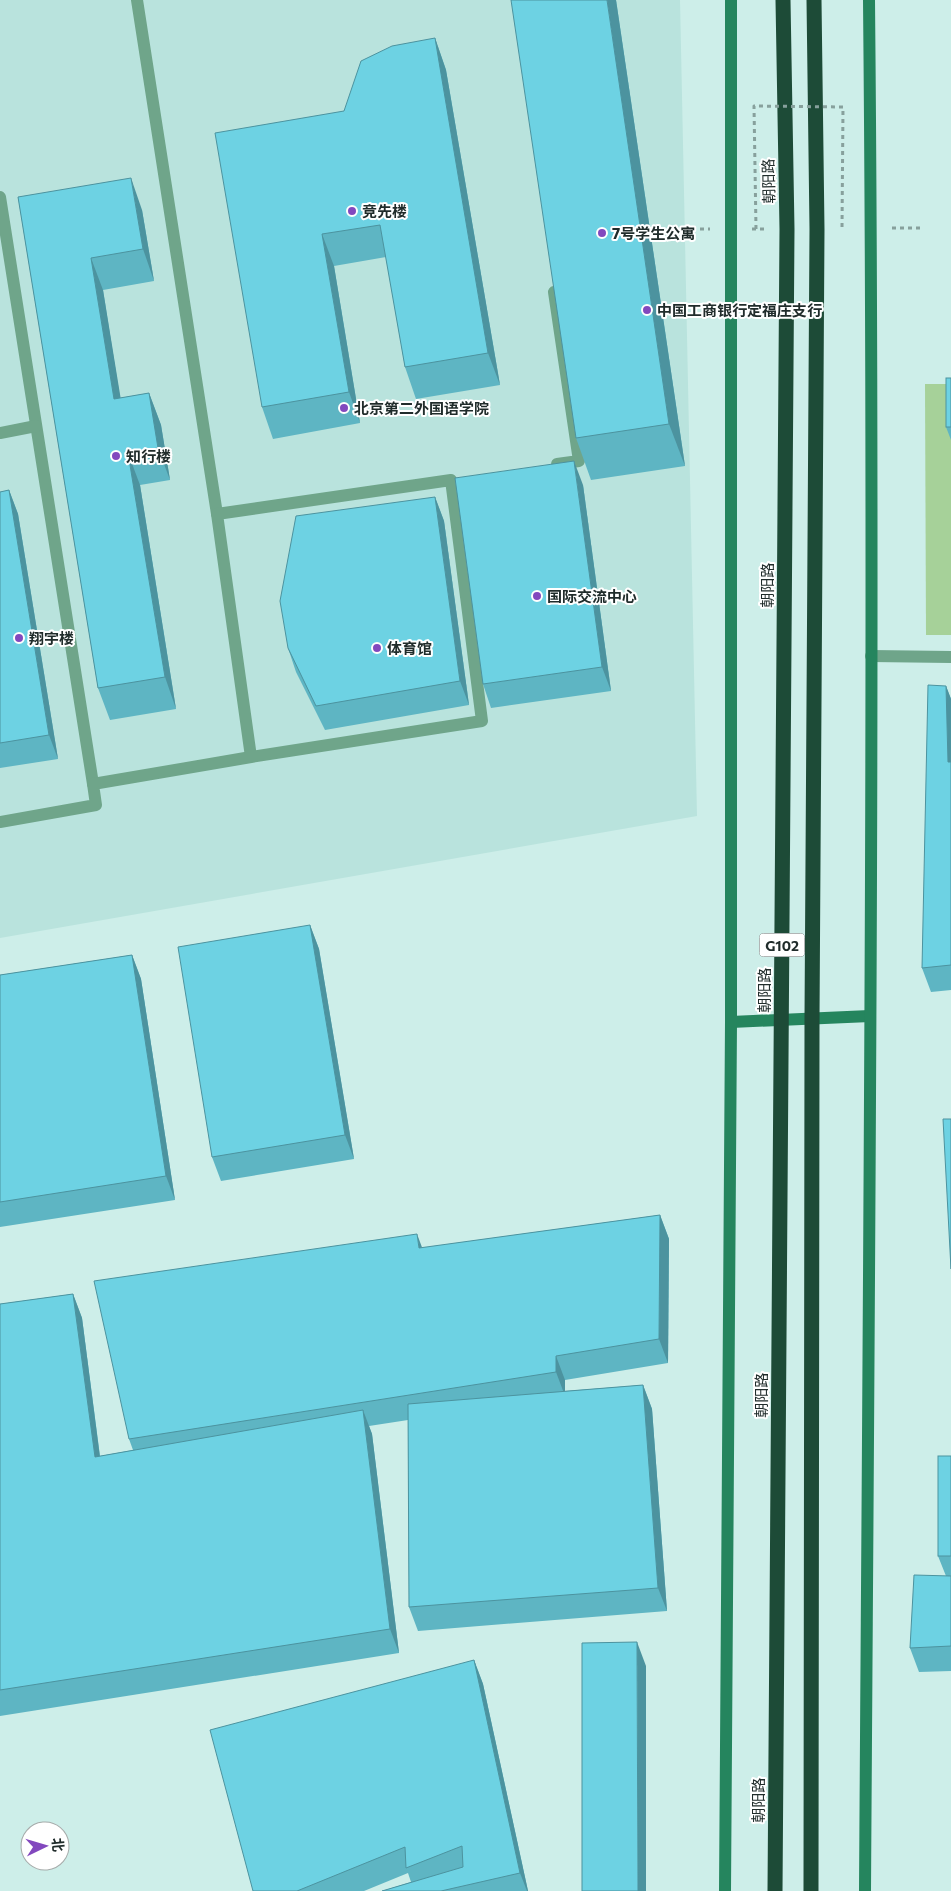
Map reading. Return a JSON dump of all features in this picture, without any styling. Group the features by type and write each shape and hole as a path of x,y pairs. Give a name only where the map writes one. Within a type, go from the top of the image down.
{"highway":[{"name":"朝阳路","path":"774,1891 787,247 783,0"},
{"name":"G102","path":"811,1891 812,1018 817,229 814,0"}],"street":[{"path":"138,0 217,514 251,756"},
{"path":"725,1891 731,1022 732,0"},
{"path":"865,1891 871,656 869,0"},
{"path":"0,197 96,805 0,822"},
{"path":"549,465 579,461 553,284"},
{"path":"0,433 36,426"},
{"path":"93,784 251,756 482,721 456,480 217,514"},
{"path":"871,656 951,657"},
{"path":"731,1022 870,1016"}],"path":[{"path":"756,228 754,106 843,107 842,228"}],"shaded area":[{"name":"北京第二外国语学院","path":"0,0 680,0 697,816 0,938"}],"green space":[{"path":"925,384 951,384 951,635 926,635"}],"building":[{"name":"7号学生公寓","path":"511,0 607,0 669,424 576,438"},
{"name":"竞先楼","path":"435,38 488,353 405,367 380,225 322,234 349,392 262,407 215,133 344,111 361,61 392,46"},
{"name":"知行楼","path":"131,178 143,249 91,258 114,399 149,393 158,448 128,453 165,677 98,688 18,197"},
{"path":"946,378 951,378 951,427 946,427"},
{"name":"国际交流中心","path":"574,461 602,667 483,684 455,478"},
{"name":"翔宇楼","path":"9,490 49,735 0,743 0,492"},
{"name":"体育馆","path":"435,497 460,681 316,706 288,648 280,601 296,516"},
{"path":"928,685 946,686 948,762 951,762 951,965 922,968"},
{"path":"310,925 345,1135 212,1157 178,947"},
{"path":"132,955 166,1176 0,1202 0,975"},
{"path":"943,1119 951,1119 951,1269"},
{"path":"660,1215 659,1339 556,1356 556,1372 129,1439 94,1281 417,1234 419,1248"},
{"path":"73,1294 95,1457 363,1410 390,1629 0,1690 0,1304"},
{"path":"643,1385 658,1588 409,1607 408,1404"},
{"path":"938,1456 951,1456 951,1556 938,1556"},
{"path":"914,1575 951,1576 951,1646 910,1648"},
{"path":"637,1642 638,1891 582,1891 582,1643"},
{"path":"474,1660 520,1873 441,1891 382,1891 463,1867 462,1846 406,1868 405,1847 297,1891 253,1891 210,1730"}],"place":[{"name":"竞先楼","path":"352,211"},
{"name":"7号学生公寓","path":"602,233"},
{"name":"中国工商银行定福庄支行","path":"647,310"},
{"name":"北京第二外国语学院","path":"344,408"},
{"name":"知行楼","path":"116,456"},
{"name":"国际交流中心","path":"537,596"},
{"name":"翔宇楼","path":"19,638"},
{"name":"体育馆","path":"377,648"}]}
